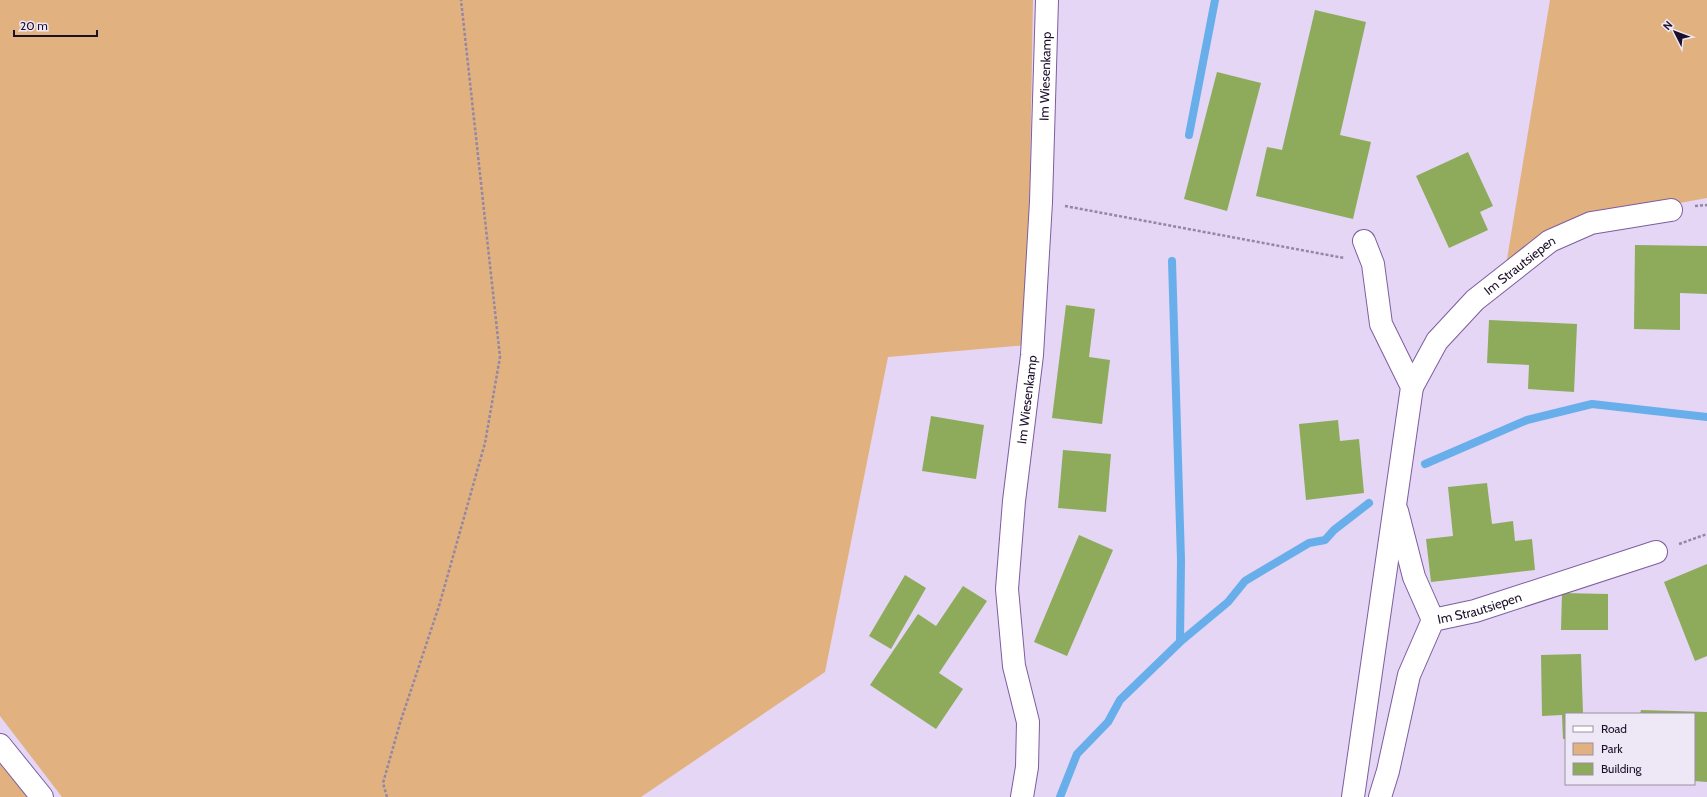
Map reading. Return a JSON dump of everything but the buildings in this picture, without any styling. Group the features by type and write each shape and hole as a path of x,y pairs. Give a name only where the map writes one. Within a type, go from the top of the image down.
{"street":[{"name":"Im Wiesenkamp","path":"1022,797 1027,767 1028,722 1014,666 1007,590 1014,501 1032,355 1041,202 1047,0"},
{"name":"Im Strautsiepen","path":"1353,797 1394,502 1412,387 1437,341 1470,306 1550,241 1591,223 1670,210"},
{"path":"1364,241 1373,264 1380,324 1412,387"},
{"path":"1394,502 1414,577 1433,620"},
{"name":"Im Strautsiepen","path":"1380,797 1388,771 1409,675 1433,620 1475,611 1656,552"},
{"path":"0,745 42,797"}],"path":[{"path":"387,797 383,783 400,723 439,606 485,443 500,357 461,0"},
{"path":"1041,202 1373,264"},
{"path":"1656,552 1707,534"}],"green space":[{"path":"0,0 1033,0 1027,345 888,357 825,672 641,797 62,797 0,716"},
{"path":"1550,0 1707,0 1707,198 1592,219 1505,271"},
{"path":"0,757 30,797 0,797"}],"waterway":[{"path":"1189,135 1215,0"},
{"path":"1172,261 1181,560 1180,642"},
{"path":"1425,464 1527,420 1592,404 1707,417"},
{"path":"1060,797 1077,754 1108,722 1120,700 1180,642 1228,602 1245,581 1309,543 1325,540 1334,530 1369,503"}]}
